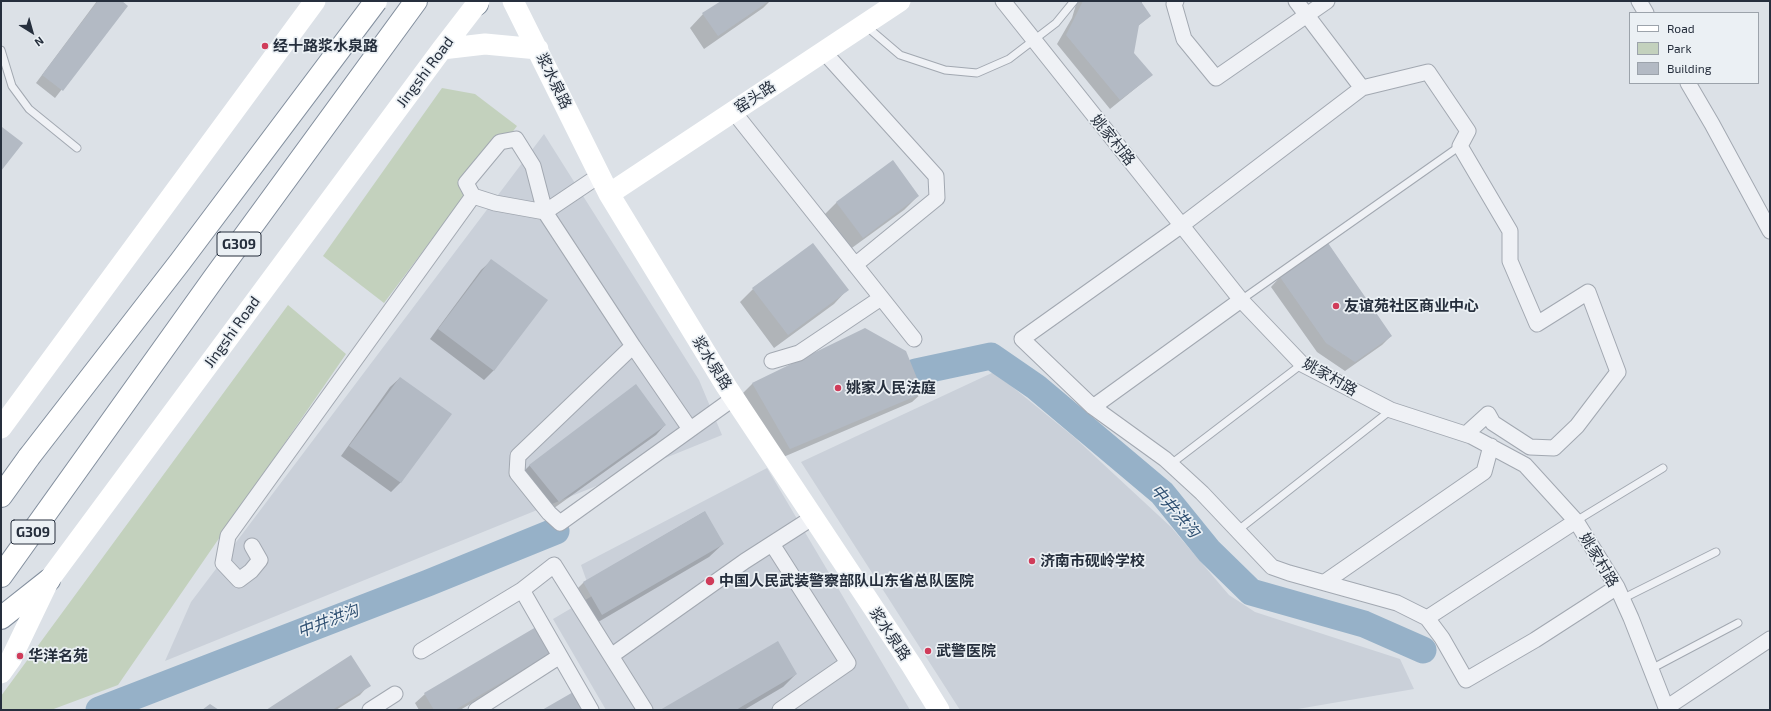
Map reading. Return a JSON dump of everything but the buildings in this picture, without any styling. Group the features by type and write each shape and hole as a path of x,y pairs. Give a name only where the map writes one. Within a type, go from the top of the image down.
{"highway":[{"name":"G309","path":"1,496 29,457 180,262 376,1"},
{"name":"G309","path":"1,576 214,278 416,1"},
{"path":"1,618 49,580"}],"main road":[{"path":"1,428 315,1"},
{"name":"浆水泉路","path":"513,1 609,194 734,398 812,518 912,666 939,710"},
{"name":"窑头路","path":"609,194 900,1"},
{"name":"Jingshi Road","path":"1,673 11,659 49,580 478,2"},
{"path":"442,49 485,44 538,49"}],"street":[{"name":"姚家村路","path":"1003,1 1241,300 1302,364 1345,388 1391,410 1466,434 1491,446 1525,466 1576,521 1620,593 1666,709"},
{"path":"1176,1 1174,4 1184,39 1216,78 1327,1"},
{"path":"1296,1 1362,88"},
{"path":"1639,1 1645,12"},
{"path":"824,52 936,176 937,198 855,265"},
{"path":"1466,434 1488,414 1493,423 1530,447 1554,448 1577,426 1618,372 1588,292 1536,324 1510,261 1510,231 1460,146 1468,131 1428,72 1362,88 1182,225 1022,340 1093,407 1171,464 1202,493 1272,566 1397,603 1427,618 1442,638 1466,680 1620,593"},
{"path":"1689,84 1770,231"},
{"path":"733,112 914,339"},
{"path":"600,175 545,212 495,203 473,196 466,183 500,142 516,139 533,166 545,212 633,346 690,429"},
{"path":"252,546 260,560 252,571 239,580 223,563 228,536 473,196"},
{"path":"772,361 799,353 881,298"},
{"path":"1093,407 1241,300"},
{"path":"633,346 518,456 517,473 549,513 560,523 734,398"},
{"path":"1325,582 1484,472 1491,446"},
{"path":"611,656 772,544 812,518"},
{"path":"1427,618 1576,521"},
{"path":"772,544 848,663 780,710"},
{"path":"421,651 522,590 554,565 645,710"},
{"path":"522,590 591,710"},
{"path":"1666,709 1770,640"},
{"path":"476,710 560,656"},
{"path":"370,710 395,694"}],"lane":[{"path":"865,25 900,55 945,70 976,73 1009,59 1056,23 1074,1"},
{"path":"1,50 12,86 29,109 77,148"},
{"path":"1241,300 1460,146"},
{"path":"1171,464 1302,364"},
{"path":"1237,531 1391,410"},
{"path":"1576,521 1663,468"},
{"path":"1620,593 1716,552"},
{"path":"1651,669 1738,622"}],"shaded area":[{"path":"544,134 699,380 722,435 165,661 191,602"},
{"name":"济南市砚岭学校","path":"994,372 1074,437 1171,527 1229,595 1255,612 1400,659 1414,689 1292,710 960,710 801,462"},
{"name":"中国人民武装警察部队山东省总队医院","path":"767,468 910,710 606,710 553,619 592,596 581,565"}],"green space":[{"path":"442,88 475,94 517,126 384,303 323,256"},
{"path":"288,305 346,354 118,685 51,710 1,710 1,696"}],"waterway":[{"name":"中井洪沟","path":"916,372 991,356 1036,387 1162,493 1209,551 1251,592 1364,624 1423,650"},
{"name":"中井洪沟","path":"99,710 428,583 556,531"}],"place":[{"name":"经十路浆水泉路","path":"265,46"},
{"name":"友谊苑社区商业中心","path":"1336,306"},
{"name":"姚家人民法庭","path":"838,388"},
{"name":"济南市砚岭学校","path":"1032,561"},
{"name":"中国人民武装警察部队山东省总队医院","path":"710,581"},
{"name":"武警医院","path":"928,651"},
{"name":"华洋名苑","path":"20,656"}]}
